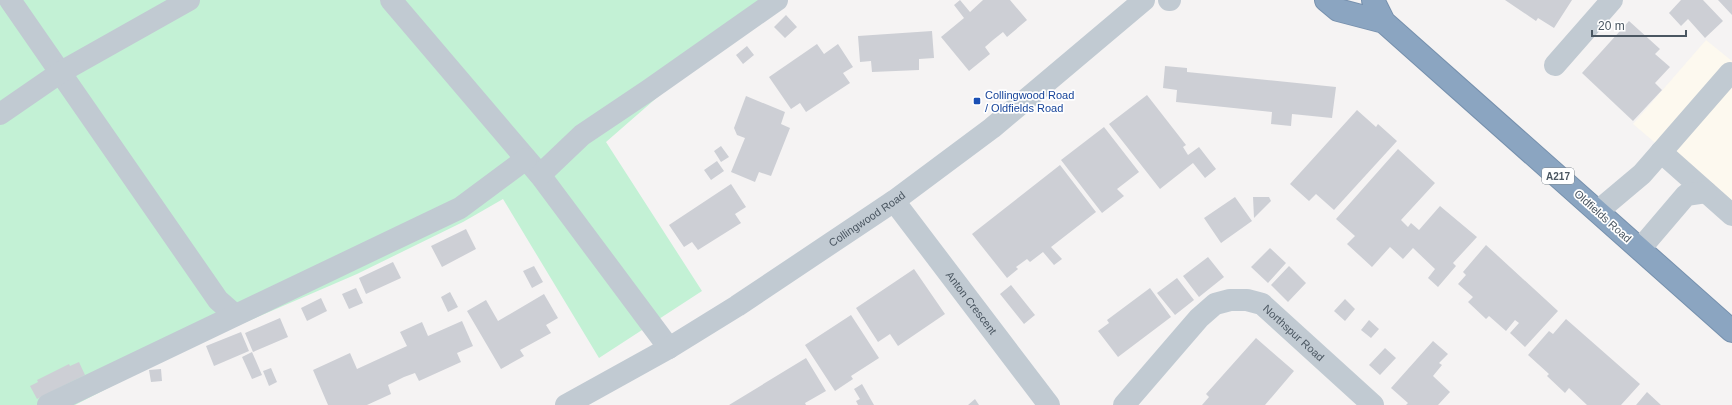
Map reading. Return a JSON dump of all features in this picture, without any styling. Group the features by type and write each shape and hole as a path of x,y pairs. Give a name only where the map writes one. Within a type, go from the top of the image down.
{"highway":[{"name":"Oldfields Road","path":"1326,0 1338,10 1384,22"},
{"name":"Oldfields Road","path":"1373,0 1384,22 1732,331"}],"street":[{"path":"10,0 218,300 235,315"},
{"path":"0,114 61,72 189,0"},
{"path":"391,0 540,175 669,348"},
{"path":"540,175 582,135 777,0"},
{"name":"Collingwood Road","path":"566,405 669,348 736,306 894,201 992,128 1144,0"},
{"path":"1555,65 1612,0"},
{"path":"1598,211 1642,174 1730,73 1732,74"},
{"path":"1661,152 1732,215"},
{"path":"48,405 460,208 526,159"},
{"path":"1640,249 1686,195 1706,192"},
{"name":"Anton Crescent","path":"894,201 1049,405"},
{"name":"Northspur Road","path":"1124,405 1199,318 1215,304 1230,300 1247,300 1262,304 1374,405"}],"shaded area":[{"path":"1706,40 1732,61 1732,208 1633,124"}],"green space":[{"path":"0,0 769,0 606,142 702,291 599,358 503,199 463,222 357,274 188,347 75,405 0,405"}],"building":[{"path":"960,0 970,12 983,0 1010,0 1027,20 1007,37 1003,32 985,47 990,54 969,71 941,37 964,18 954,5"},
{"path":"1505,0 1572,0 1554,28 1538,18 1536,21"},
{"path":"1681,0 1703,0 1723,21 1705,38 1688,19 1681,26 1669,13"},
{"path":"1718,0 1732,0 1732,15"},
{"path":"786,15 797,27 785,38 774,27"},
{"path":"1629,21 1660,49 1655,54 1670,67 1655,83 1662,90 1633,121 1582,73"},
{"path":"932,31 934,58 919,59 919,70 872,72 871,61 860,62 858,36"},
{"path":"817,44 824,54 838,44 853,67 843,73 850,83 806,112 800,103 791,109 769,77"},
{"path":"747,46 754,55 743,64 736,55"},
{"path":"1165,66 1187,68 1187,72 1336,87 1332,118 1292,114 1291,126 1271,124 1272,112 1176,102 1177,90 1163,88"},
{"path":"1147,95 1186,145 1183,147 1188,155 1199,147 1216,169 1205,178 1193,163 1160,189 1109,124"},
{"path":"746,96 785,112 781,124 790,128 771,176 759,172 755,182 731,172 745,138 737,135 734,128"},
{"path":"1357,110 1376,127 1378,124 1397,141 1334,210 1316,194 1309,201 1290,184"},
{"path":"1104,127 1139,172 1117,189 1124,196 1102,213 1061,160"},
{"path":"721,146 729,157 721,162 714,151"},
{"path":"1398,149 1435,183 1401,220 1408,227 1411,223 1419,230 1440,206 1477,237 1453,263 1456,266 1438,287 1428,278 1435,269 1413,248 1403,259 1390,247 1372,267 1347,244 1355,236 1336,219"},
{"path":"717,161 724,171 711,180 704,170"},
{"path":"1060,165 1096,212 1051,247 1062,259 1054,265 1043,252 1030,262 1027,259 1016,267 1018,269 1007,278 972,234"},
{"path":"731,184 746,207 735,214 741,223 698,250 692,242 684,247 669,225"},
{"path":"1235,197 1252,221 1221,243 1204,218"},
{"path":"1253,197 1269,197 1271,201 1254,218"},
{"path":"466,229 476,249 442,267 431,246"},
{"path":"1486,245 1558,311 1525,347 1510,333 1519,323 1515,320 1506,331 1489,316 1486,319 1468,302 1473,297 1458,284 1466,275 1463,272"},
{"path":"1270,248 1286,263 1268,283 1251,267"},
{"path":"1208,257 1224,277 1199,297 1183,276"},
{"path":"393,262 401,278 366,294 359,278"},
{"path":"534,266 543,282 532,288 523,271"},
{"path":"1289,266 1306,283 1288,302 1271,285"},
{"path":"914,269 945,314 898,346 890,334 878,342 856,308"},
{"path":"1177,278 1194,300 1175,315 1157,293"},
{"path":"1011,285 1035,315 1024,324 1000,294"},
{"path":"356,288 363,303 349,309 342,294"},
{"path":"1150,288 1171,317 1118,357 1098,331 1109,323 1107,320"},
{"path":"450,292 458,307 448,312 441,297"},
{"path":"544,294 558,318 546,325 551,333 520,350 524,356 501,369 467,311 486,300 498,321"},
{"path":"321,298 327,311 307,321 301,308"},
{"path":"1345,299 1355,309 1345,321 1334,311"},
{"path":"851,315 879,358 851,376 853,379 835,391 805,345"},
{"path":"280,318 288,337 253,352 245,333"},
{"path":"1566,319 1640,384 1621,405 1587,405 1569,388 1565,393 1547,376 1549,374 1528,355 1549,331 1553,334"},
{"path":"1369,320 1379,329 1371,338 1361,330"},
{"path":"462,321 473,346 457,353 461,362 419,381 415,373 404,377 388,385 391,394 367,405 328,405 313,370 350,353 357,369 407,346 400,332 422,322 428,336"},
{"path":"241,332 249,351 214,366 206,346"},
{"path":"1256,338 1294,371 1265,405 1202,405 1209,397 1206,394"},
{"path":"1433,341 1448,354 1439,363 1442,365 1433,376 1450,392 1438,405 1406,405 1408,403 1391,388"},
{"path":"1385,348 1396,358 1380,375 1369,365"},
{"path":"252,352 262,375 252,379 242,357"},
{"path":"806,358 826,391 805,403 806,405 729,405"},
{"path":"79,362 85,375 37,399 30,386 38,382 37,380 69,364 70,366"},
{"path":"271,368 277,382 269,386 263,371"},
{"path":"161,369 162,381 151,382 149,370"},
{"path":"862,384 874,405 858,405 856,401 860,399 854,389"},
{"path":"1647,392 1661,405 1636,405"},
{"path":"975,399 979,405 968,405"}],"place":[{"name":"Collingwood Road / Oldfields Road","path":"977,101"}]}
